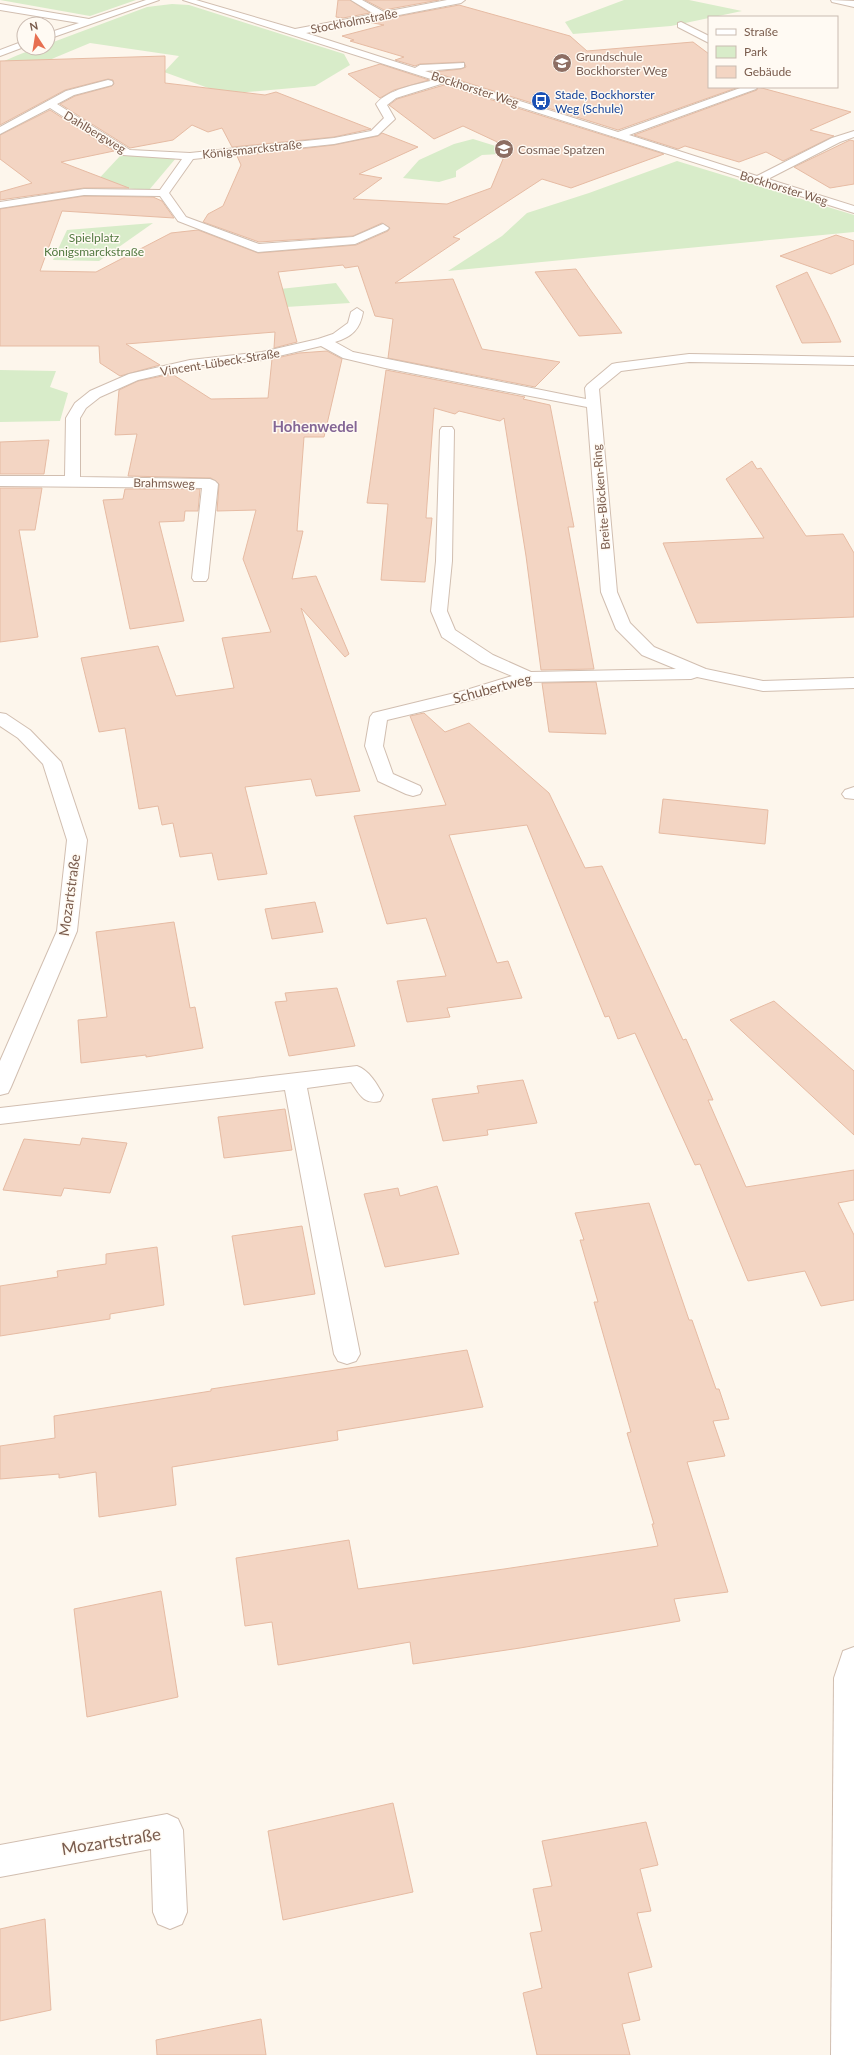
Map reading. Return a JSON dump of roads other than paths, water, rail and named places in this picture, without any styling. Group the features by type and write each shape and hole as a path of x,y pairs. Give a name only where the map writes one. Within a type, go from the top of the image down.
{"street":[{"path":"56,33 155,0"},
{"name":"Bockhorster Weg","path":"187,0 295,32 854,210"},
{"path":"355,0 382,15"},
{"name":"Stockholmstraße","path":"295,32 461,0"},
{"path":"835,0 854,4"},
{"path":"0,7 89,21"},
{"path":"681,24 708,39"},
{"path":"0,52 16,47"},
{"path":"409,69 461,65"},
{"name":"Königsmarckstraße","path":"163,193 190,156 334,141 374,133 394,120 382,104 392,96 444,80"},
{"name":"Dahlbergweg","path":"0,131 70,93 108,83"},
{"path":"619,135 749,88"},
{"name":"Dahlbergweg","path":"50,104 127,153 190,156"},
{"path":"757,180 836,140 854,134"},
{"path":"0,205 84,192 163,193 182,219 258,248 355,240 383,228"},
{"name":"Vincent-Lübeck-Straße","path":"72,481 73,418 80,406 95,394 134,377 176,368 262,356 338,337 354,325 357,312"},
{"path":"322,342 335,346 348,355 385,364 592,404"},
{"name":"Breite-Blöcken-Ring","path":"854,361 689,358 617,367 592,388 592,404 609,592 622,626 648,651 701,673 762,686 854,683"},
{"path":"448,430 444,561 439,611 448,633 487,659 528,677"},
{"path":"0,481 72,481"},
{"name":"Brahmsweg","path":"72,481 210,484 200,578"},
{"name":"Schubertweg","path":"413,790 386,777 374,746 378,717 469,695 528,677 701,673"},
{"name":"Mozartstraße","path":"0,718 24,734 52,762 77,840 67,931 0,1087"},
{"path":"0,1116 294,1080 357,1074 372,1095"},
{"path":"294,1080 347,1354"},
{"path":"849,2055 849,1678 854,1661"},
{"name":"Mozartstraße","path":"0,1861 167,1830 170,1912"}],"place":[{"name":"Grundschule Bockhorster Weg","path":"562,63"},
{"name":"Stade, Bockhorster Weg (Schule)","path":"541,101"},
{"name":"Cosmae Spatzen","path":"504,149"}],"district":[{"name":"Hohenwedel","path":"315,426"}],"park label":[{"name":"Spielplatz Königsmarckstraße","path":"94,244"}]}
